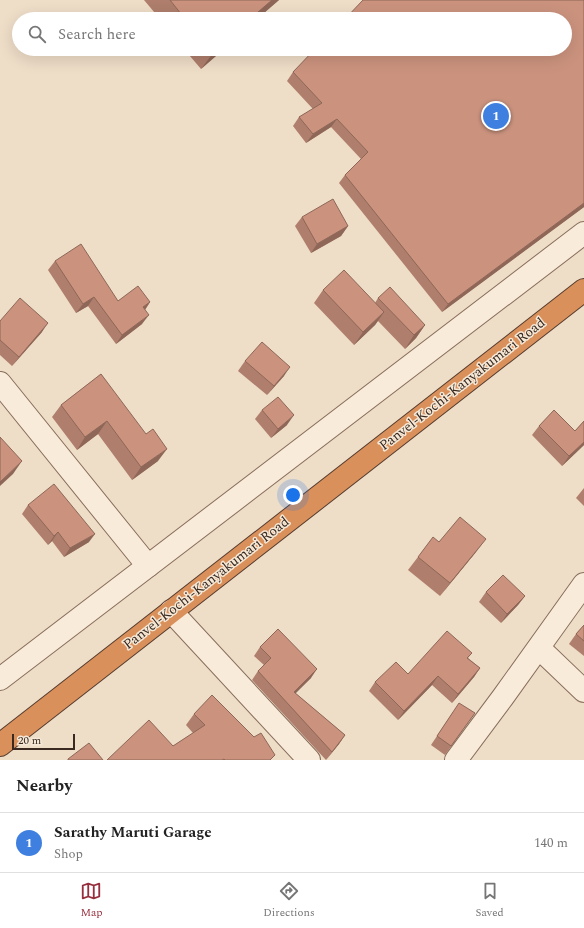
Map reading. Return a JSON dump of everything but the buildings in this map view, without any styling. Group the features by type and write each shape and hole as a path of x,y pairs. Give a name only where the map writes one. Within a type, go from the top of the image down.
{"highway":[{"name":"Panvel-Kochi-Kanyakumari Road","path":"0,745 584,290"}],"street":[{"path":"0,679 584,233"},
{"path":"0,383 148,566"},
{"path":"456,760 584,584"},
{"path":"171,611 309,760"},
{"path":"538,648 584,691"}],"place":[{"name":"Sarathy Maruti Garage","path":"496,116"}]}
